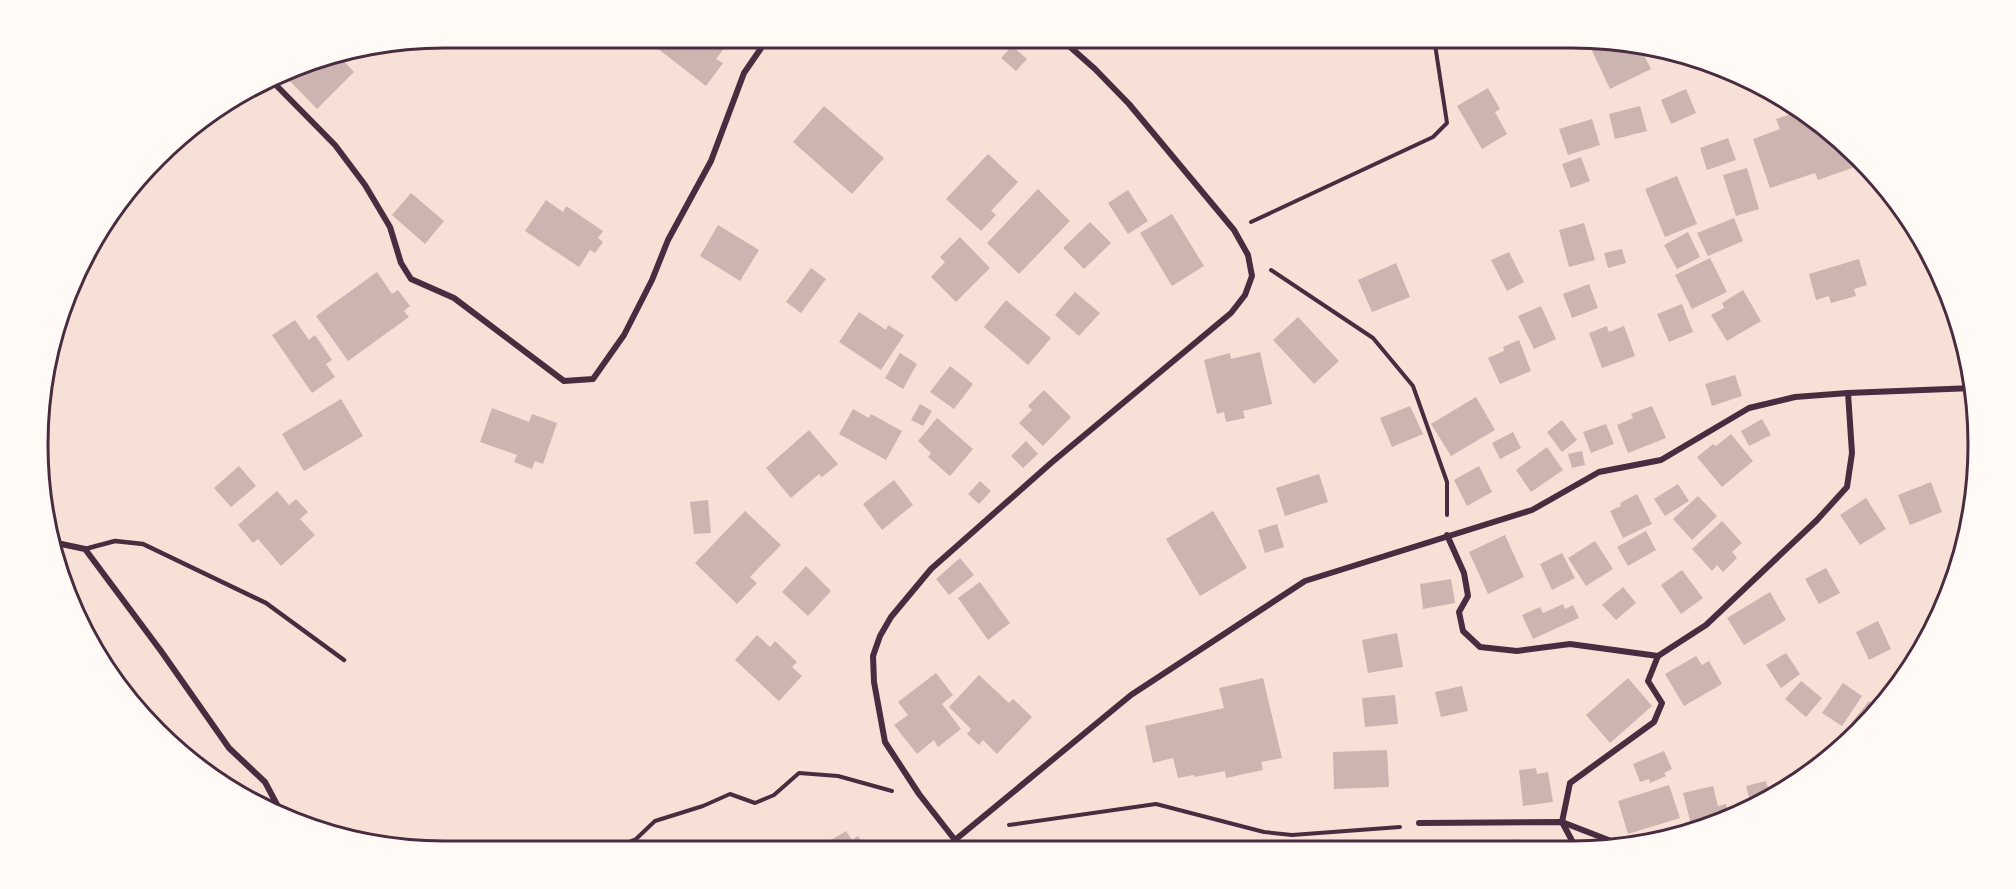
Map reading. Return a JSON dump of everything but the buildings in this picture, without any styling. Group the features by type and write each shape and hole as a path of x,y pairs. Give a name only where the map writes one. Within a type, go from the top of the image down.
{"street":[{"path":"276,86 335,145 364,185 390,227 401,263 411,279 454,298 564,381 593,380 628,326 652,280 668,240 711,161 744,73 761,48"},
{"path":"1071,48 1129,104 1234,230 1248,255 1252,276 1245,295 1230,313 1051,463 931,568 891,617 880,636 873,656 874,682 885,742 919,794 955,840 1131,695 1305,581 1532,510 1599,472 1661,460 1749,408 1795,397 1964,388"},
{"path":"1572,841 1562,822 1570,783 1654,722 1662,703 1648,681 1658,656 1706,625 1817,520 1847,487 1852,453 1848,393"},
{"path":"1447,536 1464,573 1468,596 1459,612 1462,631 1480,647 1517,651 1570,644 1658,656"},
{"path":"61,544 85,549 229,748 265,782 276,803"},
{"path":"1419,823 1562,822 1606,839"}],"lane":[{"path":"85,549 116,541 143,544 266,603 344,660"}],"path":[{"path":"1234,230 1433,137 1447,123 1436,48"},
{"path":"1248,255 1373,338 1413,386 1448,482 1447,536"},
{"path":"631,841 655,820 703,806 730,794 755,803 774,795 799,773 838,776 885,790 919,794"},
{"path":"1003,826 1156,804 1264,832 1292,835 1389,829 1419,823"}]}
